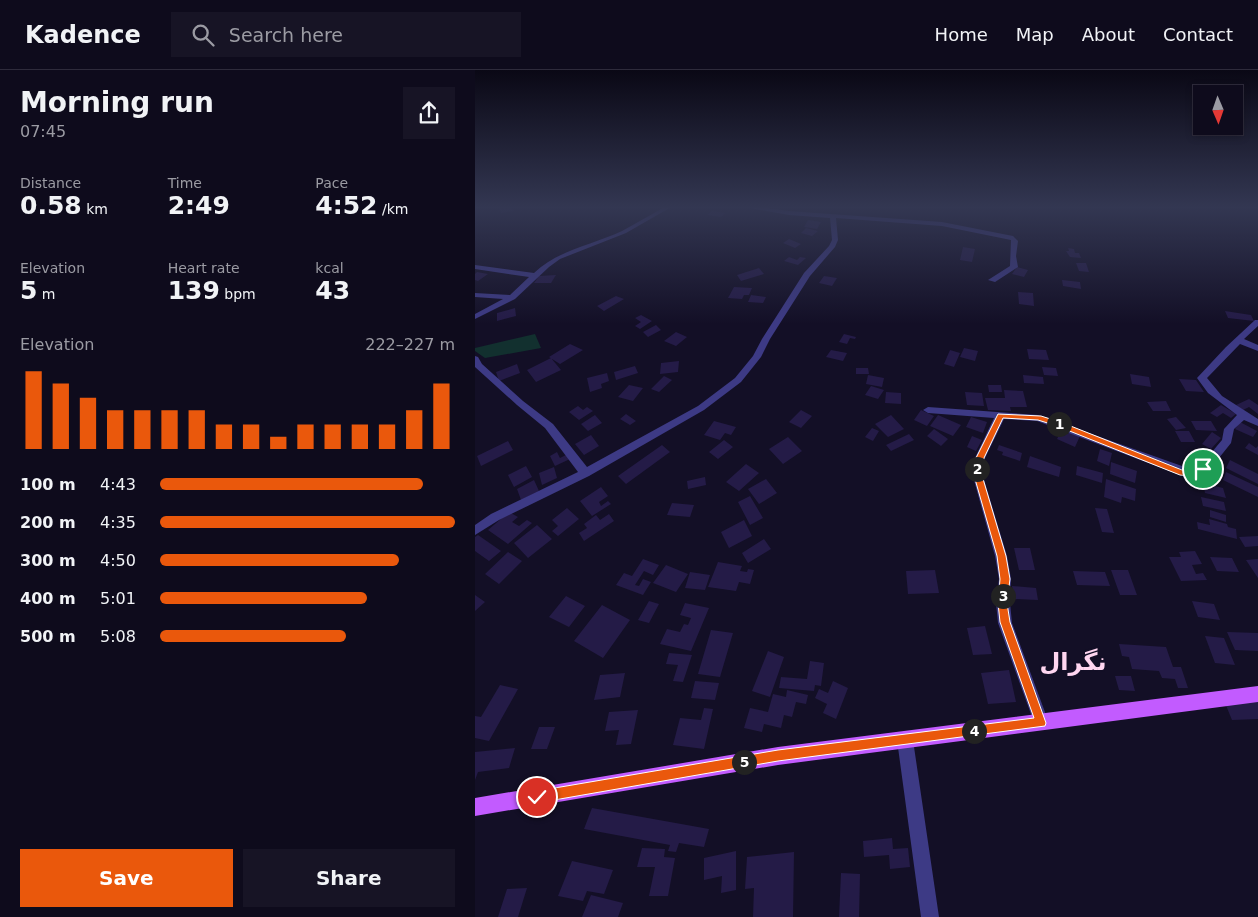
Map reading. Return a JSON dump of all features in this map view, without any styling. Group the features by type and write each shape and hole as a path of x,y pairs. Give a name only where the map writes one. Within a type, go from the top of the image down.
{"main road":[{"path":"475,807 778,756 1258,694"}],"street":[{"path":"475,317 501,305 513,296 533,275 558,258 590,246"},
{"path":"477,527 585,473 701,408 738,380 757,357 766,339 807,275 833,246"},
{"path":"992,280 1014,267 1014,246"},
{"path":"475,267 533,275"},
{"path":"475,294 513,296"},
{"path":"1258,322 1202,378 1217,397 1242,416 1258,423"},
{"path":"1238,340 1258,348"},
{"path":"475,359 478,365 513,397 549,426 585,473"},
{"path":"928,410 1038,418 1060,424 1191,475 1199,475 1227,441 1229,429 1242,416"},
{"path":"1000,416 980,458 977,472 1001,556 1005,579 1003,603 1005,622 1041,723"},
{"path":"905,740 930,917"}],"green space":[{"path":"535,334 541,348 485,358 475,351 475,348"}],"building":[{"path":"963,247 975,249 972,262 960,260"},
{"path":"1068,248 1074,249 1075,253 1079,253 1081,258 1070,257 1066,251 1069,251"},
{"path":"789,257 797,260 800,257 806,258 798,265 784,261"},
{"path":"1076,263 1086,263 1089,272 1079,271"},
{"path":"1017,267 1028,270 1024,277 1012,274"},
{"path":"759,268 764,274 741,281 737,275"},
{"path":"477,272 488,274 478,281 475,280"},
{"path":"556,275 551,283 534,283 539,276"},
{"path":"824,276 837,278 832,286 819,283"},
{"path":"1062,280 1080,282 1081,289 1063,286"},
{"path":"734,287 752,288 749,295 744,295 742,299 728,298"},
{"path":"1018,292 1033,293 1034,306 1019,304"},
{"path":"751,295 766,297 763,303 748,302"},
{"path":"616,296 624,299 604,311 597,306"},
{"path":"515,308 516,316 497,321 497,313"},
{"path":"1225,311 1251,315 1254,321 1228,318"},
{"path":"641,315 652,321 640,329 635,326 641,322 635,318"},
{"path":"656,325 661,330 648,337 643,332"},
{"path":"676,332 687,337 676,346 664,341"},
{"path":"844,334 856,337 855,339 850,338 847,344 839,342"},
{"path":"570,344 583,350 560,364 549,357"},
{"path":"964,348 978,351 975,361 960,357"},
{"path":"1027,349 1046,350 1049,360 1029,359"},
{"path":"831,350 847,353 843,361 826,357"},
{"path":"950,350 960,353 954,367 944,364"},
{"path":"551,358 561,370 536,382 527,370"},
{"path":"679,361 678,372 660,374 661,363"},
{"path":"517,364 520,373 499,381 496,372"},
{"path":"635,366 638,373 616,380 614,372"},
{"path":"1042,367 1056,368 1058,376 1044,375"},
{"path":"856,368 868,368 869,374 856,374"},
{"path":"607,373 609,381 601,384 602,388 590,392 587,378"},
{"path":"1130,374 1149,377 1151,387 1132,384"},
{"path":"868,375 884,378 882,387 866,384"},
{"path":"1023,375 1043,377 1044,384 1024,383"},
{"path":"664,376 672,380 659,392 651,389"},
{"path":"1179,379 1196,380 1204,392 1186,391"},
{"path":"629,385 643,388 633,401 618,397"},
{"path":"988,385 1001,385 1002,392 989,392"},
{"path":"871,386 884,390 878,399 865,395"},
{"path":"1004,390 1023,391 1027,407 1010,407 1011,411 988,410 985,398 1005,398"},
{"path":"886,392 901,393 901,404 885,403"},
{"path":"965,392 982,393 984,406 967,405"},
{"path":"1249,399 1258,405 1258,414 1249,407 1243,410 1236,405"},
{"path":"1166,401 1171,411 1153,411 1147,402"},
{"path":"1221,405 1236,414 1231,418 1223,413 1217,417 1210,413"},
{"path":"578,406 583,410 587,407 593,411 579,420 569,412"},
{"path":"801,410 812,416 801,428 789,422"},
{"path":"921,410 934,416 927,426 914,420"},
{"path":"626,414 636,421 630,425 620,419"},
{"path":"595,415 602,423 588,431 581,424"},
{"path":"891,415 904,429 888,437 875,424"},
{"path":"938,415 961,425 953,436 930,426"},
{"path":"971,417 987,422 983,433 966,427"},
{"path":"1176,417 1186,428 1176,430 1167,419"},
{"path":"714,421 736,427 731,435 725,433 720,440 704,435"},
{"path":"1191,421 1211,421 1217,431 1196,430"},
{"path":"1240,422 1257,431 1253,437 1235,429"},
{"path":"872,428 879,431 873,441 865,437"},
{"path":"934,429 948,439 941,446 927,436"},
{"path":"1062,429 1080,436 1075,447 1057,439"},
{"path":"1175,431 1189,431 1195,442 1181,442"},
{"path":"1212,432 1221,438 1211,449 1202,444"},
{"path":"909,434 914,440 891,451 886,445"},
{"path":"591,435 599,446 584,455 575,444"},
{"path":"972,436 982,440 976,451 967,447"},
{"path":"788,437 802,451 783,464 769,449"},
{"path":"724,440 733,447 718,459 709,452"},
{"path":"508,441 513,450 481,466 477,456"},
{"path":"1249,443 1256,448 1258,446 1258,455 1245,448"},
{"path":"662,445 670,452 626,484 618,476"},
{"path":"999,445 1022,453 1020,461 1002,455 1003,452 997,450"},
{"path":"1100,449 1112,453 1109,466 1097,461"},
{"path":"557,452 560,458 568,454 570,459 555,466 550,456"},
{"path":"1030,456 1061,467 1059,477 1027,467"},
{"path":"1230,460 1258,474 1258,484 1226,468"},
{"path":"1111,462 1137,471 1135,483 1110,474"},
{"path":"746,464 759,473 739,491 726,482"},
{"path":"526,466 532,477 514,487 508,475"},
{"path":"1077,466 1103,473 1102,483 1076,475"},
{"path":"554,467 557,478 542,485 539,473"},
{"path":"1226,472 1258,487 1258,497 1223,480"},
{"path":"705,477 706,485 688,489 687,481"},
{"path":"766,479 777,493 759,504 748,489"},
{"path":"1106,479 1136,489 1135,501 1122,497 1121,503 1104,497"},
{"path":"534,480 539,491 521,500 517,489"},
{"path":"1203,483 1223,488 1226,498 1205,493"},
{"path":"601,487 608,496 599,502 601,506 608,501 611,504 592,516 580,501"},
{"path":"750,496 763,518 750,525 738,502"},
{"path":"1201,497 1224,502 1226,511 1203,506"},
{"path":"672,503 694,505 690,517 667,515"},
{"path":"567,508 579,519 558,536 552,531 558,526 552,520"},
{"path":"1095,508 1107,509 1114,533 1102,532"},
{"path":"1210,510 1226,515 1226,522 1210,517"},
{"path":"509,512 518,517 512,522 519,526 527,520 532,523 508,544 488,530"},
{"path":"609,514 614,521 584,541 579,533 587,528 584,524 596,515 600,520"},
{"path":"1209,519 1227,524 1228,527 1236,529 1237,539 1198,529 1197,522 1210,525"},
{"path":"744,520 752,536 729,548 721,532"},
{"path":"537,525 552,539 528,558 514,543"},
{"path":"478,535 501,551 489,561 475,551 475,537"},
{"path":"1258,536 1258,546 1245,547 1239,537"},
{"path":"764,539 771,549 748,563 742,553"},
{"path":"1014,548 1030,548 1035,570 1019,570"},
{"path":"1195,551 1202,564 1192,565 1196,574 1203,573 1207,580 1181,581 1169,557 1181,557 1179,552"},
{"path":"508,552 522,561 499,584 485,574"},
{"path":"1210,557 1232,558 1239,572 1217,571"},
{"path":"643,559 659,565 653,575 644,571 635,585 639,586 643,579 651,582 643,595 616,585 624,573 632,576"},
{"path":"1258,559 1258,578 1246,560"},
{"path":"718,562 742,566 740,571 754,570 750,584 739,582 736,591 708,587"},
{"path":"666,565 688,574 676,592 653,583"},
{"path":"935,570 939,593 908,594 906,571"},
{"path":"1111,570 1128,570 1137,595 1120,595"},
{"path":"1073,571 1105,572 1110,586 1077,585"},
{"path":"690,572 710,575 705,590 685,588"},
{"path":"1012,586 1036,588 1038,600 1014,599"},
{"path":"475,595 485,602 475,611"},
{"path":"566,596 585,606 569,627 549,617"},
{"path":"649,601 659,604 649,623 638,620"},
{"path":"1192,601 1214,604 1220,620 1198,617"},
{"path":"685,603 709,608 691,651 660,644 667,629 680,632 684,624 688,625 691,618 680,615"},
{"path":"602,605 630,620 603,658 574,641"},
{"path":"985,626 992,654 973,655 967,628"},
{"path":"711,630 733,633 720,677 698,674"},
{"path":"1227,632 1258,633 1258,651 1235,650"},
{"path":"1205,636 1224,638 1235,665 1215,663"},
{"path":"1119,644 1166,647 1173,667 1181,667 1188,688 1178,688 1175,679 1162,678 1159,671 1132,669 1129,657 1122,656"},
{"path":"768,651 784,657 770,697 752,691"},
{"path":"669,653 692,655 683,682 673,681 678,665 666,664"},
{"path":"810,661 824,663 821,686 815,685 814,691 779,688 781,677 807,679"},
{"path":"1009,670 1016,702 988,704 981,673"},
{"path":"625,673 620,697 594,700 600,675"},
{"path":"1115,676 1131,676 1135,691 1119,690"},
{"path":"695,681 719,683 715,700 691,698"},
{"path":"833,681 848,688 836,719 823,713 827,704 815,698 819,689 828,693"},
{"path":"500,685 518,689 489,741 475,738 475,716 481,717"},
{"path":"787,690 808,695 806,704 796,702 792,717 784,715 781,728 764,724 762,732 744,728 750,708 768,712 773,694 786,697"},
{"path":"1258,702 1258,719 1232,720 1225,703"},
{"path":"704,708 713,709 704,749 673,745 680,718 701,720"},
{"path":"638,710 631,744 616,745 619,730 605,731 609,712"},
{"path":"539,727 555,727 547,749 531,749"},
{"path":"515,748 509,768 478,772 475,780 475,752"},
{"path":"592,808 709,829 704,847 679,843 676,852 668,851 670,845 584,829"},
{"path":"892,838 893,849 908,848 910,867 890,869 889,855 864,857 863,841"},
{"path":"642,848 665,849 664,857 675,858 668,896 649,896 655,867 637,867"},
{"path":"736,851 736,890 721,893 722,876 704,880 704,858"},
{"path":"794,852 793,917 753,917 754,888 745,889 747,857"},
{"path":"572,861 613,870 604,894 587,891 583,901 558,896"},
{"path":"841,873 860,874 859,917 839,917"},
{"path":"527,888 518,917 498,917 507,889"},
{"path":"591,895 623,903 618,917 582,917"}],"district":[{"name":"نگرال","path":"1073,662"}],"route":[{"path":"537,797 778,756 1041,723 1005,622 1003,603 1005,579 1001,556 977,472 980,458 1000,416 1038,418 1060,424 1191,475 1199,475 1203,469"}]}
